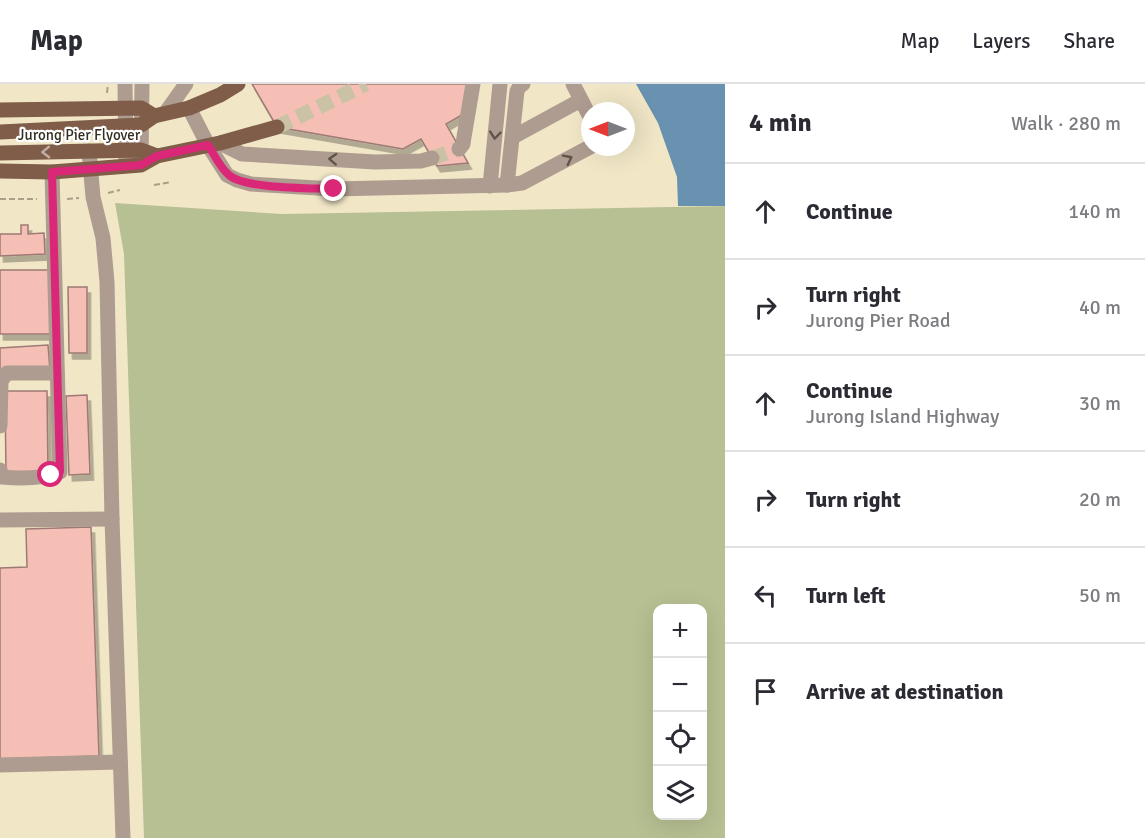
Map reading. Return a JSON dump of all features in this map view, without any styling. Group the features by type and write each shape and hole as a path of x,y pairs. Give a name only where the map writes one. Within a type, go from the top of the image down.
{"main road":[{"path":"0,111 125,108 154,112 189,108 220,95 238,84"},
{"name":"Jurong Pier Flyover","path":"0,132 141,125"},
{"path":"0,171 52,172 90,168 214,144 277,127"},
{"name":"Jurong Pier Flyover","path":"0,153 89,151 133,158"}],"street":[{"path":"125,84 125,127 133,158"},
{"path":"141,84 154,112"},
{"path":"133,158 141,125 186,84"},
{"path":"459,148 463,144 473,84"},
{"path":"490,186 500,84"},
{"path":"507,185 518,91 523,84"},
{"path":"513,137 581,100 573,84"},
{"path":"189,108 214,144 227,175 251,184 334,189 507,185 522,183 581,152"},
{"path":"214,144 243,154 375,162 421,161 432,158"},
{"path":"89,151 93,197 103,238 107,282 112,519 123,838"},
{"path":"374,189 375,162"},
{"path":"0,470 2,477 21,479 60,472 52,172"},
{"path":"0,426 1,381 7,373 57,373"},
{"path":"0,520 112,519"},
{"path":"0,765 120,762"}],"path":[{"path":"104,100 108,84"},
{"path":"154,185 171,182"}],"green space":[{"path":"115,203 282,214 725,206 725,838 144,838 124,254"}],"water":[{"path":"636,84 725,84 725,206 678,206 677,177 658,123"}],"building":[{"path":"252,84 471,84 467,112 446,124 468,163 437,166 421,139 403,149 277,127"},
{"path":"21,225 28,225 28,234 44,233 45,254 0,256 0,234 21,234"},
{"path":"0,270 52,270 52,334 0,334"},
{"path":"68,287 87,287 87,353 69,353"},
{"path":"48,345 50,370 0,373 0,348"},
{"path":"5,391 47,391 48,474 6,475"},
{"path":"87,395 90,474 69,475 66,396"},
{"path":"91,527 99,756 0,759 0,568 27,567 26,529"}],"tunnel":[{"path":"277,127 366,84"},
{"path":"432,158 459,149"}],"route":[{"path":"51,475 60,472 52,172 141,165 157,156 208,145 227,175 237,180 251,184 334,189"}]}
